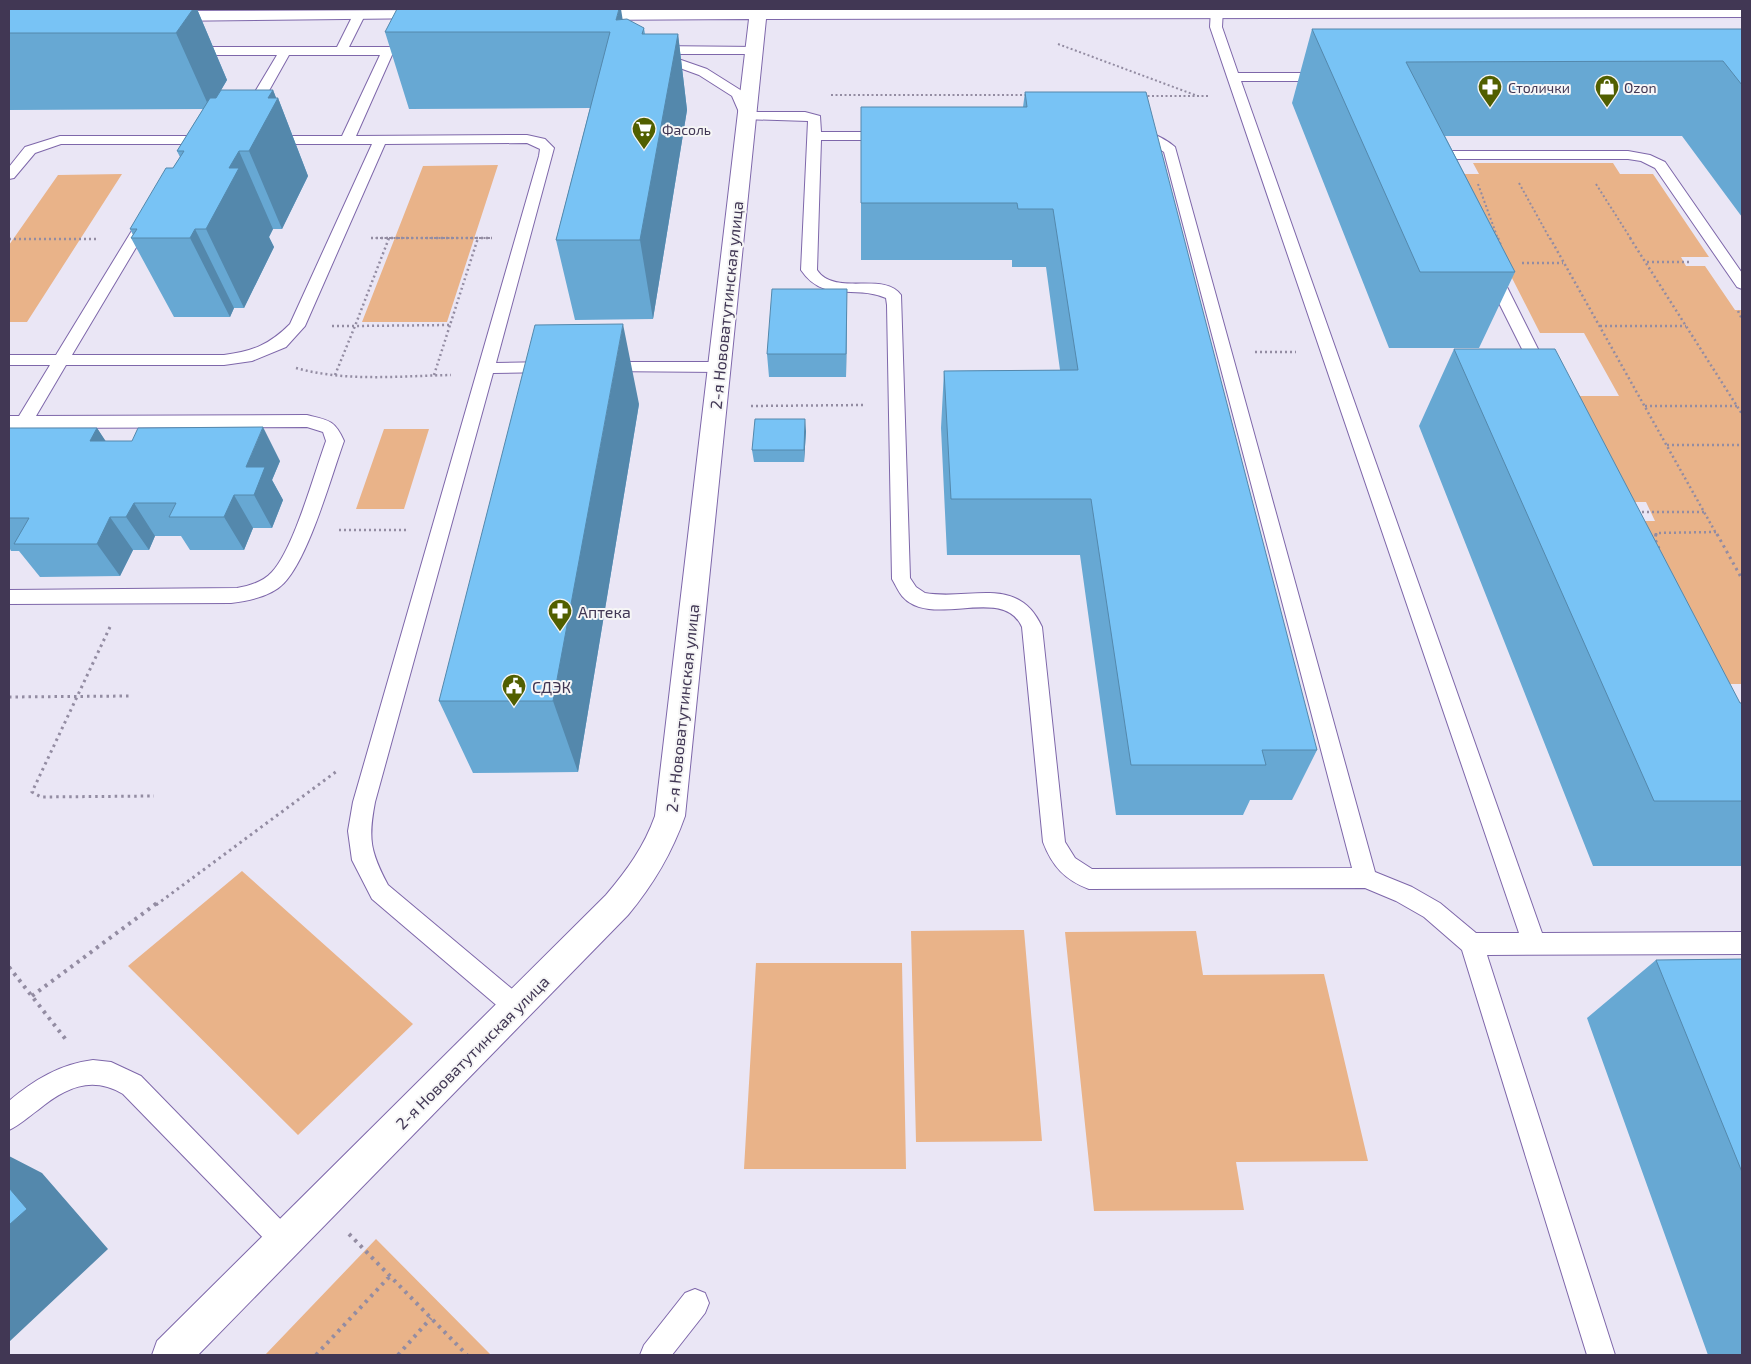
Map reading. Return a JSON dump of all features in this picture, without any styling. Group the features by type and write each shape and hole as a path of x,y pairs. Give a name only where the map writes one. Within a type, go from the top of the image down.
{"street":[{"path":"568,15 1218,11 1742,12"},
{"path":"144,16 291,12 359,15 449,15"},
{"name":"2-я Нововатутинская улица","path":"171,1355 516,1007 642,876 659,848 670,816 758,14"}],"lane":[{"path":"1218,11 1216,27 1534,944"},
{"path":"341,51 359,15"},
{"path":"754,50 638,51 666,57 704,72 737,94 747,115 811,117 815,119 809,270 812,278 820,284 833,287 873,287 883,289 893,295 900,578 904,588 911,595 929,601 1004,601 1017,606 1026,614 1032,627 1054,842 1059,857 1069,868 1089,878 1366,878 1404,894 1432,910 1472,944 1601,1355"},
{"path":"178,51 427,51"},
{"path":"244,124 285,51"},
{"path":"347,140 388,51"},
{"path":"1233,77 1342,77"},
{"path":"815,136 904,136"},
{"path":"1111,136 1150,137 1161,141 1170,150 1366,878"},
{"path":"253,140 527,139 540,142 546,148 546,156 364,802 359,831 363,860 380,892 516,1007"},
{"path":"9,174 30,150 60,140 226,140"},
{"path":"184,156 194,140"},
{"path":"9,360 224,360 252,356 280,343 297,326 338,238 380,140"},
{"path":"1447,183 1438,162 1446,155 1628,155 1645,158 1660,165 1742,284"},
{"path":"16,422 61,360 154,206"},
{"path":"1485,258 1548,384"},
{"path":"486,371 564,367"},
{"path":"593,367 720,367"},
{"path":"9,597 231,596 252,593 278,578 287,569 334,441 330,429 321,424 307,421 16,422"},
{"path":"1472,944 1742,943"},
{"path":"9,1118 37,1093 61,1080 91,1072 110,1073 132,1085 284,1241"},
{"path":"654,1355 695,1303"}],"path":[{"path":"1049,41 1246,115"},
{"path":"826,95 1032,95"},
{"path":"1138,96 1240,97"},
{"path":"1480,180 1478,184 1508,262"},
{"path":"1527,180 1517,180 1742,579"},
{"path":"1594,182 1647,262 1742,414"},
{"path":"9,239 134,238"},
{"path":"338,238 523,238"},
{"path":"336,375 389,238"},
{"path":"434,375 478,238"},
{"path":"1485,258 1508,262 1564,262"},
{"path":"1647,262 1728,262"},
{"path":"297,326 450,325"},
{"path":"1600,326 1687,326"},
{"path":"268,350 284,364 299,369 336,375 434,375 486,371"},
{"path":"1224,352 1329,352"},
{"path":"716,406 897,405"},
{"path":"1645,406 1737,406"},
{"path":"1667,445 1742,445"},
{"path":"1630,512 1704,512"},
{"path":"333,530 441,530"},
{"path":"1663,557 1655,539 1656,534 1716,532"},
{"path":"124,597 32,792 34,795 41,797 154,796"},
{"path":"9,697 130,696"},
{"path":"32,996 382,738"},
{"path":"9,967 91,1072"},
{"path":"320,1206 467,1355"},
{"path":"316,1355 390,1276"},
{"path":"398,1355 431,1318"}],"shaded area":[{"path":"1473,163 1613,163 1620,174 1653,174 1709,257 1681,257 1686,266 1705,266 1735,310 1742,310 1742,684 1721,684 1637,521 1655,521 1646,502 1627,502 1572,396 1619,396 1584,333 1540,333 1459,174 1479,174"},
{"path":"498,165 447,322 362,322 423,166"},
{"path":"122,174 27,322 9,322 9,245 58,175"},
{"path":"384,429 429,429 404,509 356,509"},
{"path":"242,871 413,1024 298,1135 128,966"},
{"path":"1024,930 1042,1141 916,1142 911,931"},
{"path":"1196,931 1203,975 1324,974 1368,1161 1236,1162 1244,1210 1094,1211 1065,932"},
{"path":"756,963 902,963 906,1169 744,1169"},
{"path":"376,1239 491,1355 265,1355"}],"building":[{"path":"9,9 193,9 176,33 9,33"},
{"path":"397,9 619,9 616,20 627,19 644,28 642,34 678,34 640,240 556,240 610,32 385,32"},
{"path":"1312,29 1742,29 1742,85 1723,61 1406,62 1515,272 1420,272"},
{"path":"221,90 273,90 268,98 278,98 249,151 239,151 229,168 239,168 206,229 195,229 190,238 131,238 137,229 130,229 166,168 173,168 184,151 177,151 210,98 216,98"},
{"path":"1025,92 1146,92 1317,750 1262,750 1266,765 1131,765 1091,499 951,499 944,371 1078,370 1053,209 1018,209 1017,203 861,203 861,107 1027,107"},
{"path":"772,289 847,289 846,354 767,354"},
{"path":"623,324 553,701 439,701 535,325"},
{"path":"1454,349 1555,349 1740,703 1742,703 1742,801 1654,801"},
{"path":"755,419 805,419 804,450 752,450"},
{"path":"263,427 246,467 265,467 254,495 234,495 224,517 169,517 176,503 134,503 126,517 110,517 97,544 14,544 29,518 9,518 9,428 97,428 90,441 132,441 138,428"},
{"path":"1742,959 1742,1172 1656,960"},
{"path":"9,1188 27,1209 9,1225"}],"place":[{"name":"Столички","path":"1490,108"},
{"name":"Ozon","path":"1607,108"},
{"name":"Фасоль","path":"644,150"},
{"name":"Аптека","path":"560,632"},
{"name":"СДЭК","path":"514,707"}]}
